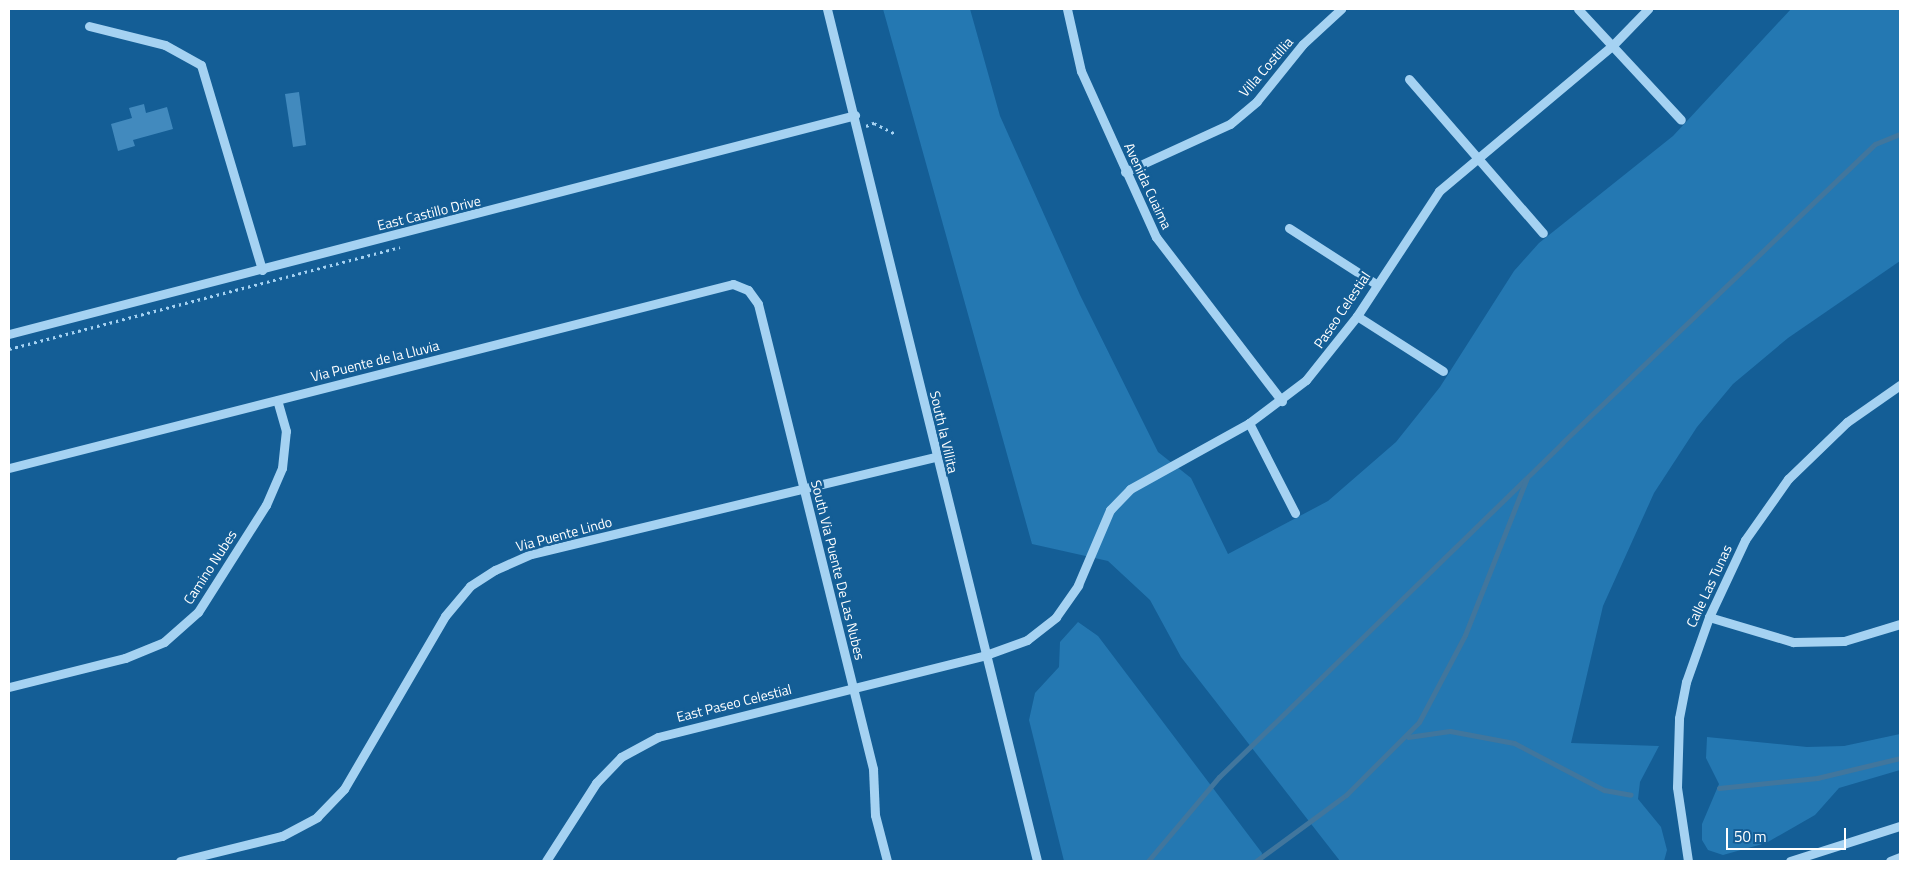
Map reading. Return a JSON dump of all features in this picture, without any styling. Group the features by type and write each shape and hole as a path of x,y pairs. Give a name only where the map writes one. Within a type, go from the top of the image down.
{"street":[{"name":"South la Villita","path":"827,9 855,115 983,656 1037,861"},
{"name":"Avenida Cuaima","path":"1067,9 1081,71 1125,172 1156,236 1282,401"},
{"name":"Villa Costillia","path":"1125,172 1230,124 1257,101 1303,44 1341,9"},
{"path":"1578,9 1681,120"},
{"name":"Paseo Celestial","path":"983,656 1027,640 1056,617 1078,585 1110,510 1130,488 1249,423 1282,401 1323,361 1357,316 1376,284 1439,191 1478,156 1612,46 1648,9"},
{"path":"89,26 165,45 201,65 262,270"},
{"path":"1409,79 1478,156 1543,233"},
{"name":"East Castillo Drive","path":"9,334 855,115"},
{"path":"1289,228 1376,284"},
{"name":"Via Puente de la Lluvia","path":"9,468 733,284 748,290"},
{"name":"South Via Puente De Las Nubes","path":"748,290 758,304 873,769 875,816 887,861"},
{"path":"1357,316 1443,371"},
{"name":"Calle Las Tunas","path":"1688,861 1676,787 1679,718 1686,682 1709,617 1745,540 1788,479 1847,422 1900,385"},
{"name":"Camino Nubes","path":"9,687 125,658 164,642 198,612 266,505 282,468 286,431 277,400"},
{"path":"1249,423 1295,513"},
{"name":"Via Puente Lindo","path":"180,861 282,836 317,817 344,789 444,616 470,586 495,570 532,554 936,457"},
{"path":"1709,617 1751,634 1810,643 1844,641 1900,624"},
{"name":"East Paseo Celestial","path":"546,861 596,783 621,757 658,737 983,656"},
{"path":"1790,861 1900,826"},
{"path":"1890,861 1900,857"}],"path":[{"path":"858,128 874,123 896,134"}],"shaded area":[{"path":"883,9 970,9 1000,116 1080,295 1158,452 1191,478 1228,554 1328,501 1396,442 1440,387 1514,271 1539,243 1673,136 1791,9 1900,9 1900,261 1788,338 1733,384 1697,427 1654,493 1603,606 1571,743 1659,746 1640,782 1638,799 1661,827 1667,850 1664,861 1340,861 1181,657 1150,600 1108,561 1032,544"},
{"path":"1078,622 1098,636 1262,853 1261,861 1064,861 1029,720 1035,693 1059,667 1060,642"},
{"path":"1900,734 1900,770 1839,788 1815,815 1766,843 1723,855 1708,850 1702,840 1702,824 1719,784 1706,758 1707,737 1807,747 1844,746"}],"building":[{"path":"299,92 306,145 293,147 285,94"},
{"path":"144,104 146,113 167,107 173,129 133,140 135,146 118,151 111,124 132,118 129,108"}],"waterway":[{"path":"1148,861 1219,777 1562,443 1875,144 1900,134"},
{"path":"1256,861 1346,795 1419,722 1465,635 1527,478"},
{"path":"1408,737 1450,731 1514,743 1604,790 1631,795"},
{"path":"1719,788 1817,778 1900,758"}]}
